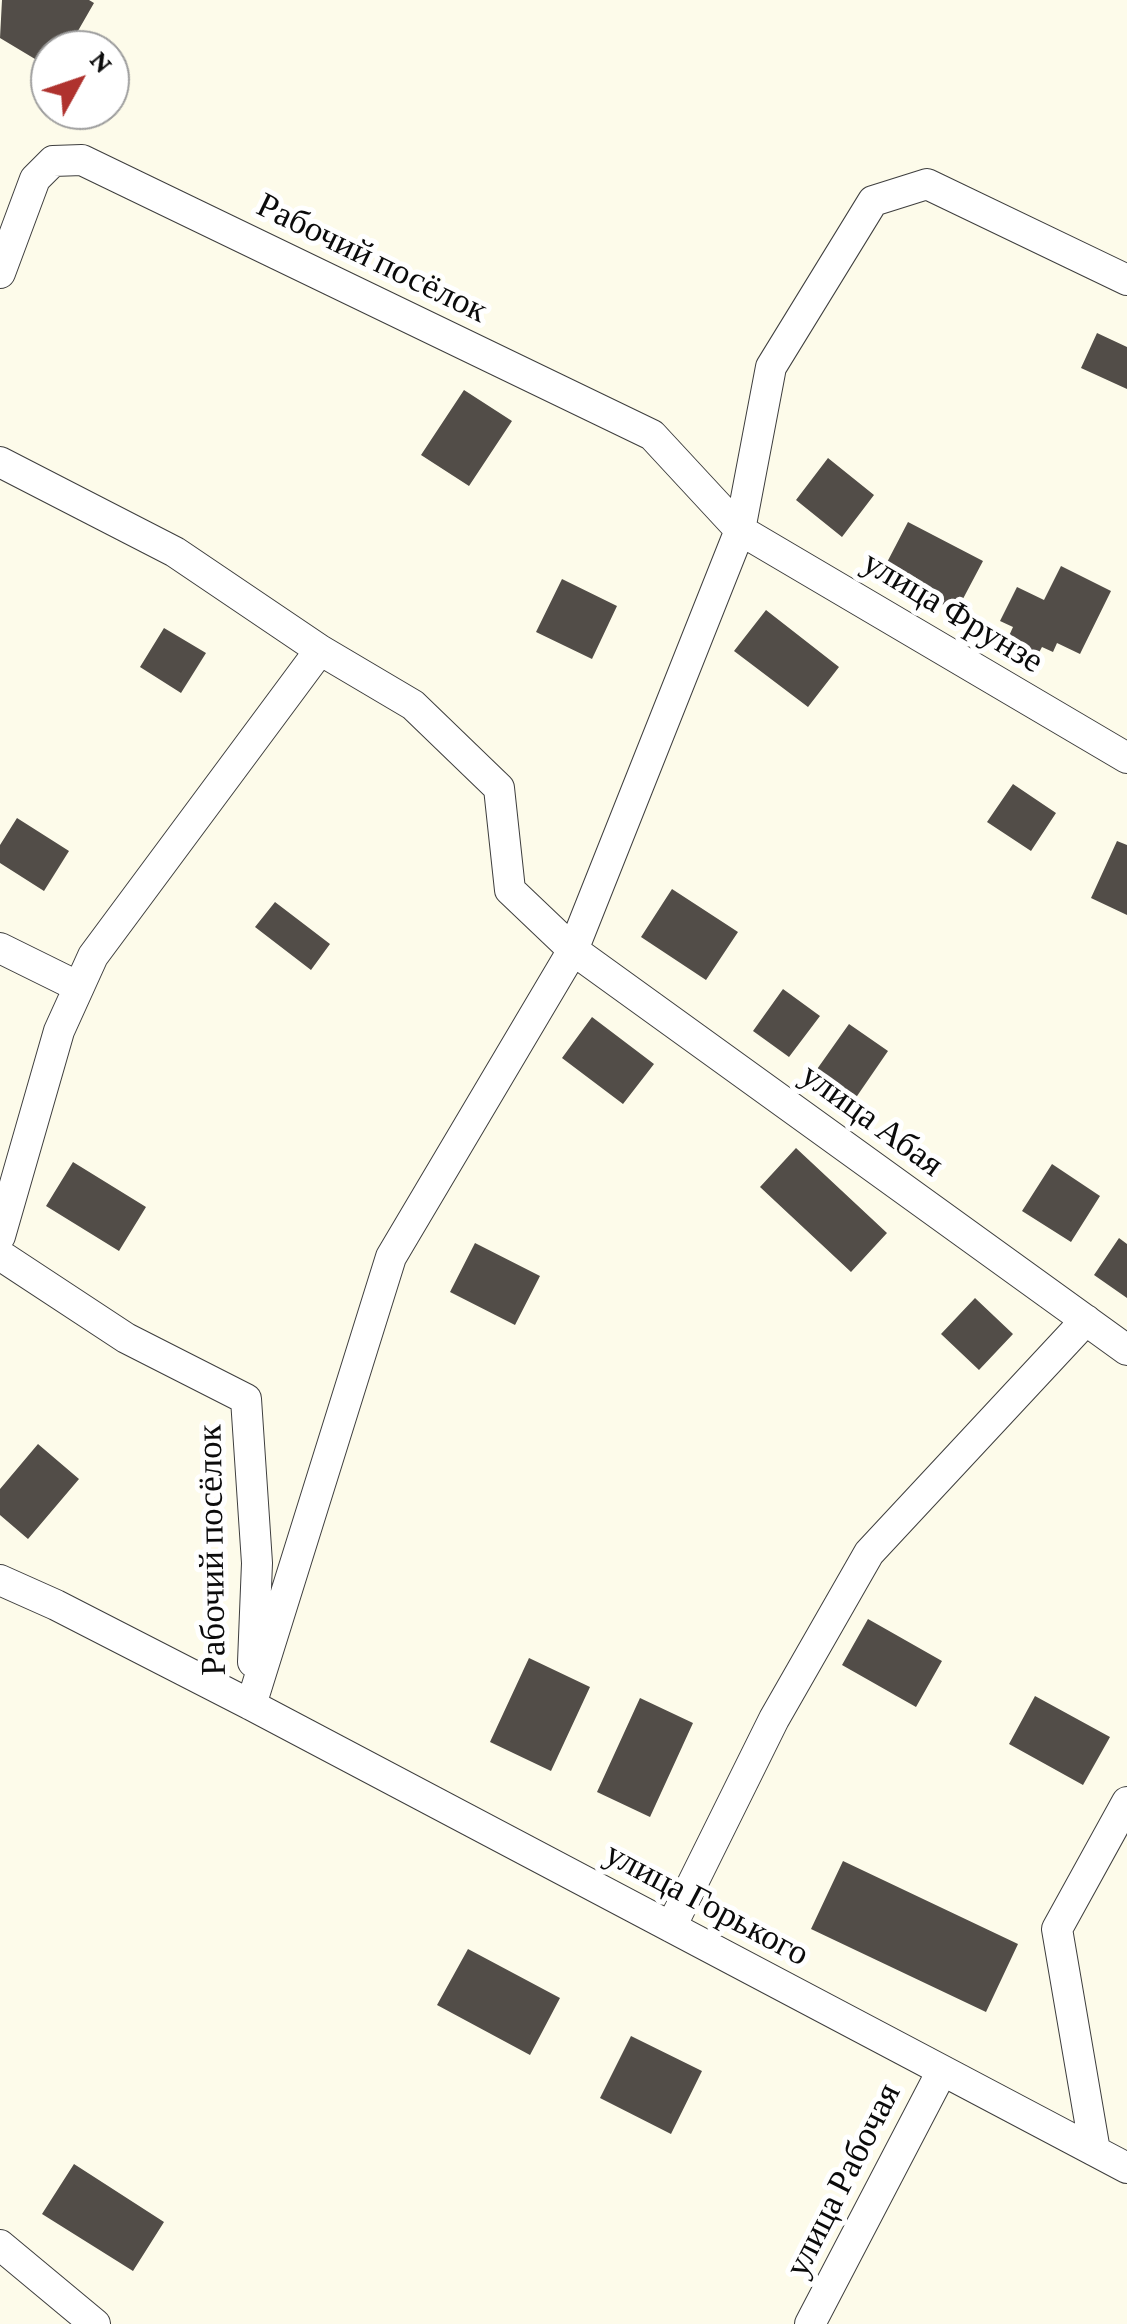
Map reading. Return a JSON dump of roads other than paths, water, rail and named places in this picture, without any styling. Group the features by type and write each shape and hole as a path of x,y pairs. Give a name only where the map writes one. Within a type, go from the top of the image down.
{"street":[{"name":"Рабочий посёлок","path":"0,274 35,179 53,161 82,160 652,435 740,530"},
{"path":"251,1705 391,1257 574,950 740,530 772,367 873,201 926,184 1127,280"},
{"path":"0,462 175,552 320,650 413,705 499,788 510,890 574,950"},
{"name":"улица Фрунзе","path":"740,530 1127,758"},
{"path":"0,1236 59,1031 93,956 320,650"},
{"path":"0,948 79,987"},
{"name":"улица Абая","path":"574,950 1127,1350"},
{"name":"Рабочий посёлок","path":"0,1254 126,1338 246,1399 257,1563 251,1705 0,1580"},
{"path":"671,1927 774,1719 868,1553 1086,1320"},
{"name":"улица Горького","path":"251,1705 1127,2168"},
{"path":"1095,2152 1057,1928 1127,1802"},
{"name":"улица Рабочая","path":"810,2324 942,2071"},
{"path":"0,2245 95,2324"}]}
